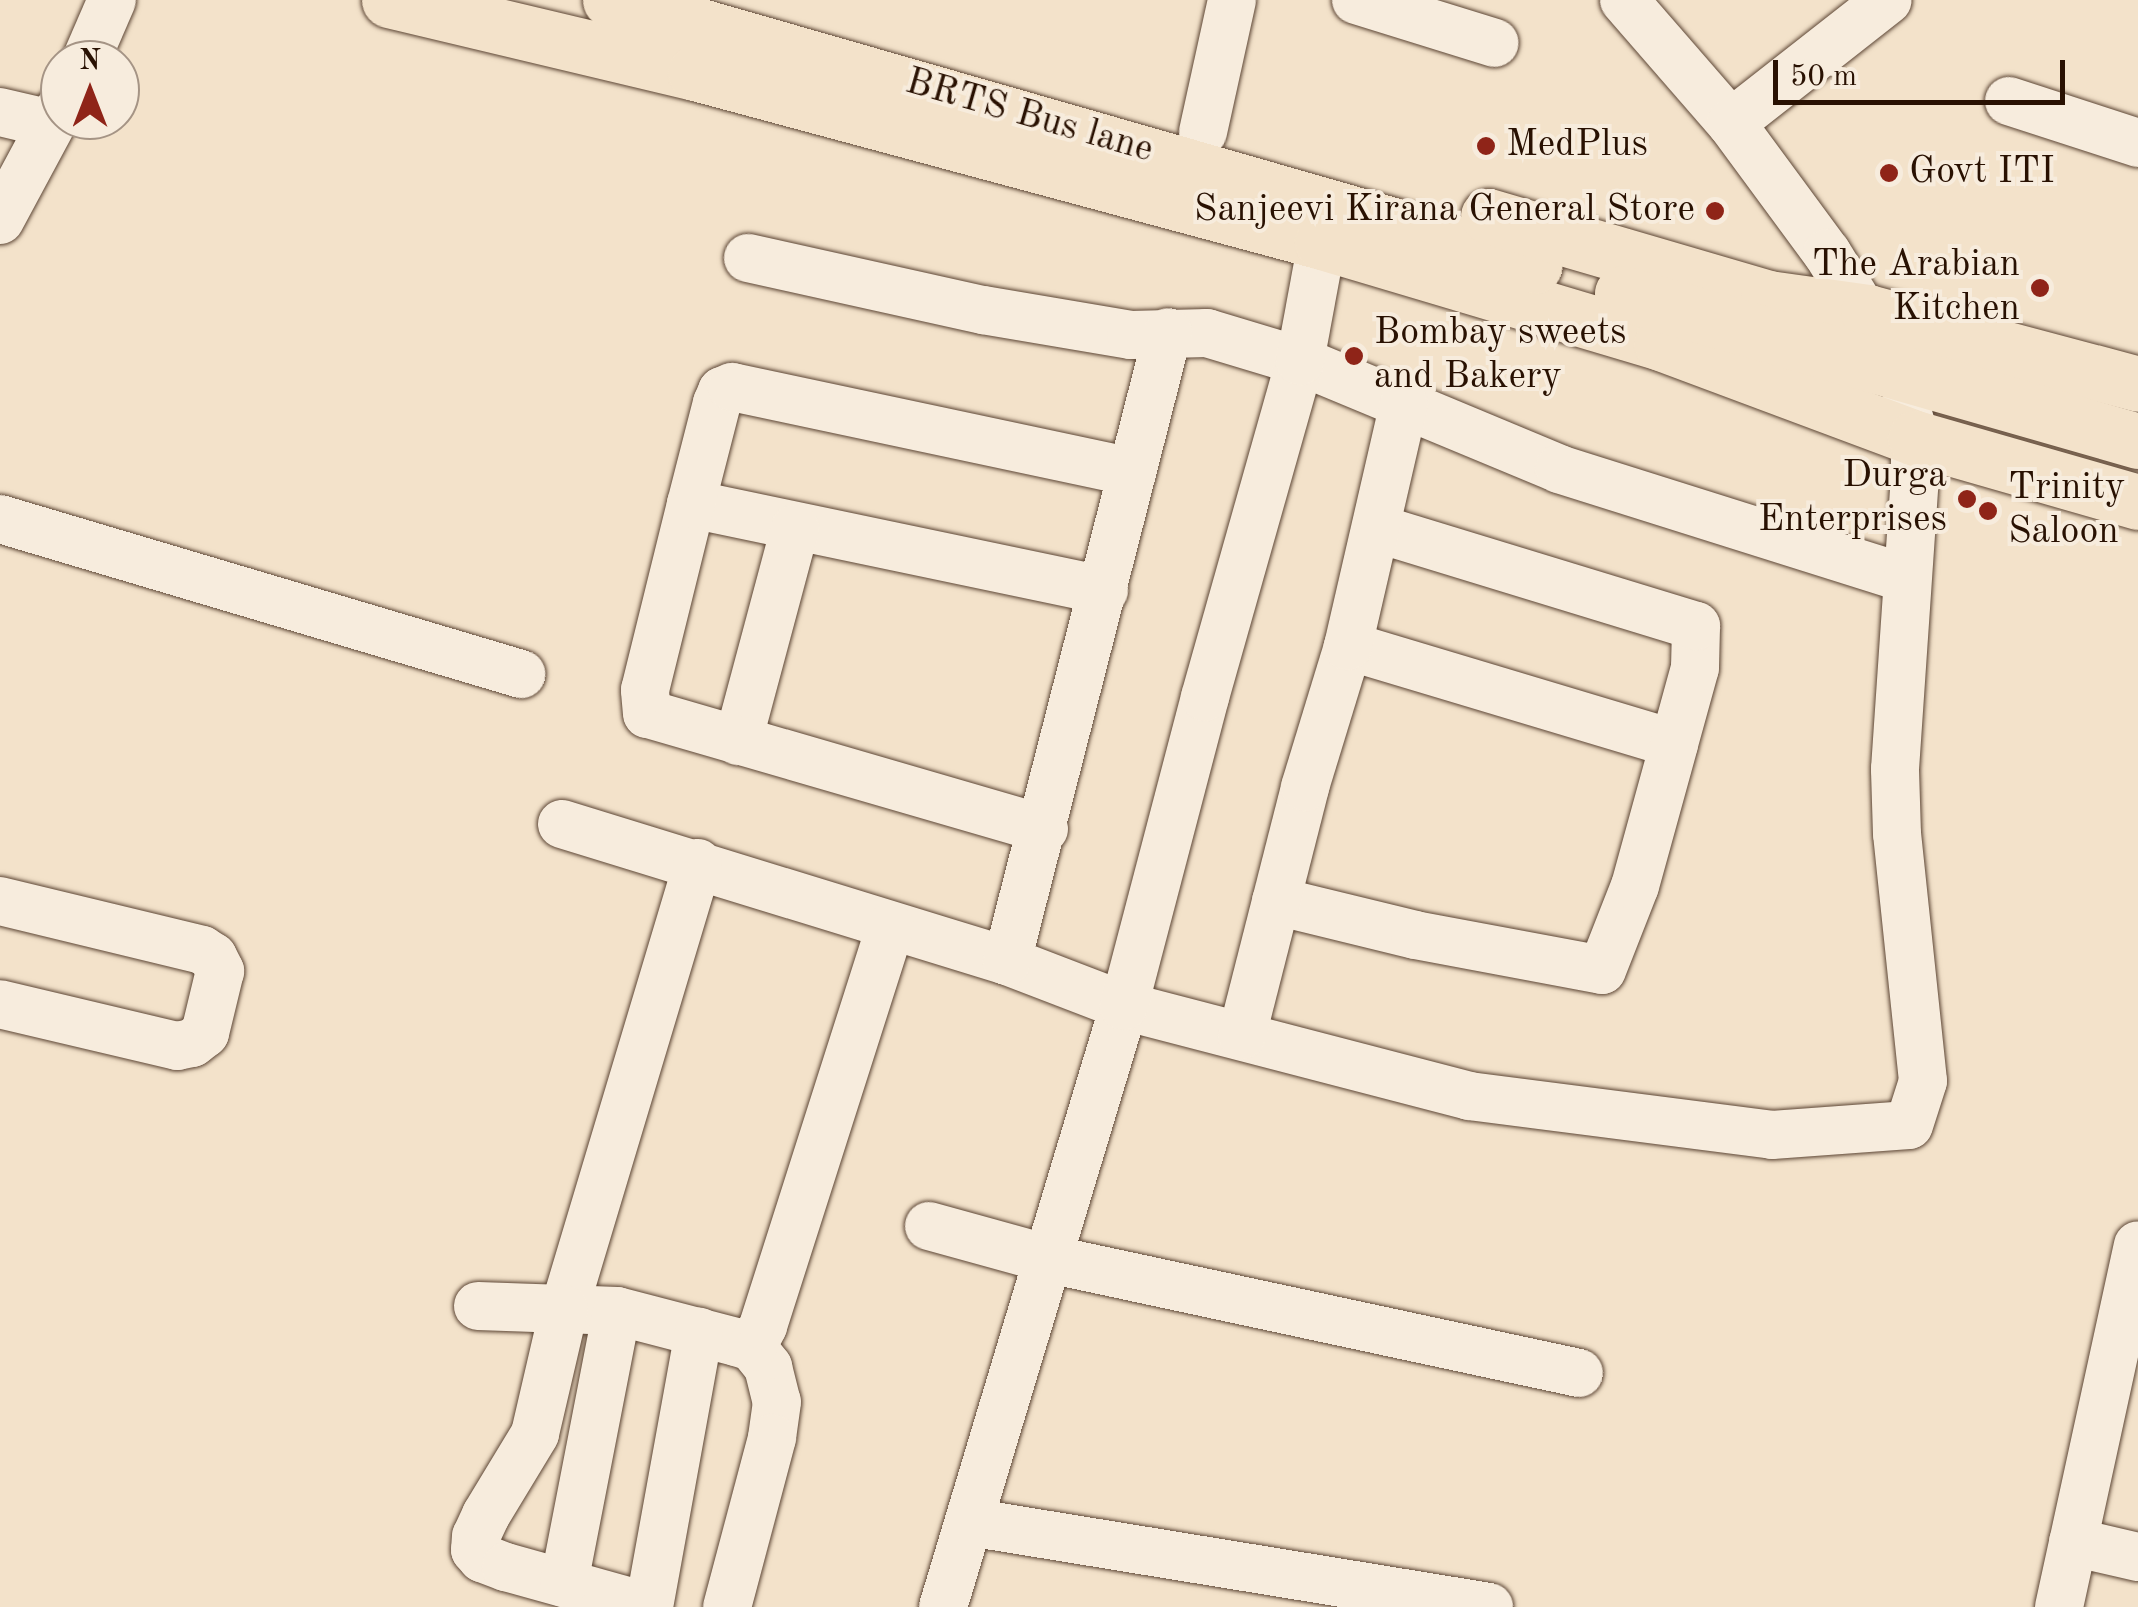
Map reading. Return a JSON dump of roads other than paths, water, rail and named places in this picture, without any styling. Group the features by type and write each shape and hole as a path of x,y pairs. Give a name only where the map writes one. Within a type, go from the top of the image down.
{"main road":[{"path":"389,0 695,73 1322,242 1661,342 1915,438 2138,502"},
{"name":"BRTS Bus lane","path":"610,0 1059,126 2138,441"},
{"path":"753,0 1768,298 1868,312 2138,384"}],"street":[{"path":"95,40 112,0"},
{"path":"1203,132 1232,0"},
{"path":"1356,0 1495,43"},
{"path":"562,824 1007,961 1124,1006 1469,1096 1772,1135 1908,1125 1923,1081 1897,834 1895,768 1915,438 1894,370 1868,312 1731,123 1624,0"},
{"path":"1731,123 1888,0"},
{"path":"2009,101 2138,142"},
{"path":"0,112 40,115"},
{"path":"0,220 43,140"},
{"path":"943,1607 1124,1006 1219,644 1300,361 1322,242"},
{"path":"748,258 1002,314 1130,336 1207,333 1300,361 1558,468 1906,578"},
{"path":"1007,961 1044,829 1168,332"},
{"path":"1044,829 647,714 645,702 691,504 717,403 722,391 732,386 1132,472"},
{"path":"1242,1036 1378,529 1404,404"},
{"path":"691,504 796,529 1104,590"},
{"path":"0,519 521,674"},
{"path":"738,741 796,529"},
{"path":"1276,901 1416,935 1602,970 1635,886 1695,668 1699,637 1696,626 1378,529"},
{"path":"1348,646 1674,744"},
{"path":"698,863 564,1309 534,1434 476,1536 475,1550 482,1558 648,1607 700,1332"},
{"path":"0,901 202,950 213,956 220,971 205,1033 192,1043 177,1046 0,1004"},
{"path":"752,1347 763,1326 890,927"},
{"path":"929,1226 1049,1259 1579,1373"},
{"path":"2059,1607 2138,1246"},
{"path":"478,1306 617,1311 752,1347 768,1367 777,1402 772,1438 727,1607"},
{"path":"564,1583 617,1311"},
{"path":"970,1522 1488,1607"},
{"path":"2073,1542 2138,1557"}],"place":[{"name":"MedPlus","path":"1486,146"},
{"name":"Govt ITI","path":"1889,173"},
{"name":"Sanjeevi Kirana General Store","path":"1715,211"},
{"name":"The Arabian Kitchen","path":"2040,288"},
{"name":"Bombay sweets and Bakery","path":"1354,356"},
{"name":"Durga Enterprises","path":"1967,499"},
{"name":"Trinity Saloon","path":"1988,511"}]}
